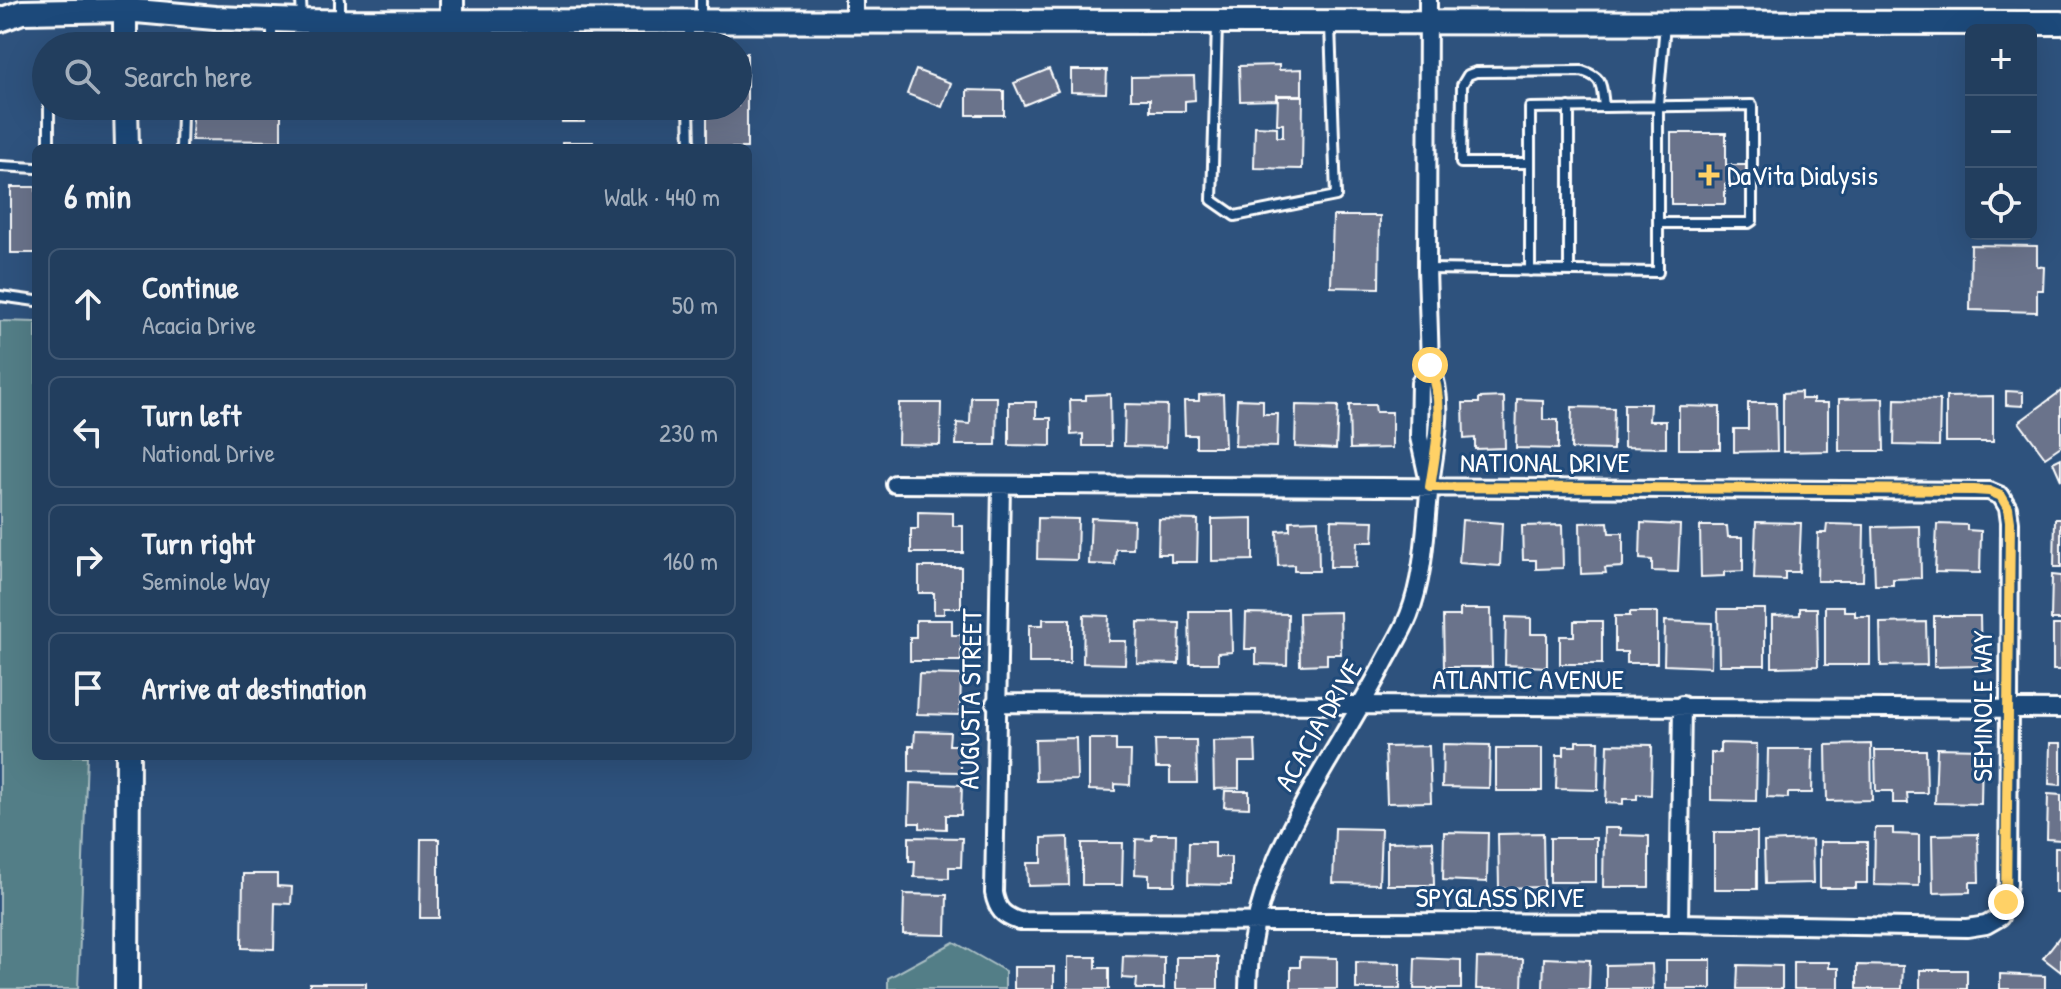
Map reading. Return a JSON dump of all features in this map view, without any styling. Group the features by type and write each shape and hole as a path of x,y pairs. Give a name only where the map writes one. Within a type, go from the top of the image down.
{"main road":[{"path":"125,5 125,32"},
{"path":"0,20 22,12 125,5 272,19 302,11 697,15 854,10 1217,23 2061,23"},
{"path":"126,120 127,144"},
{"path":"127,989 128,760"}],"street":[{"name":"ACACIA DRIVE","path":"1248,989 1256,923 1276,858 1304,799 1362,705 1409,616 1421,568 1438,433 1438,383 1430,365 1427,269 1428,0"},
{"name":"NATIONAL DRIVE","path":"895,484 1974,490 2001,496"},
{"name":"AUGUSTA STREET","path":"1001,485 994,893 1001,912"},
{"name":"SEMINOLE WAY","path":"2000,917 2008,884 2010,522 2008,508 2001,496"},
{"name":"ATLANTIC AVENUE","path":"995,703 2061,709"},
{"path":"1679,923 1682,705"},
{"name":"SPYGLASS DRIVE","path":"1001,912 1019,921 1679,923 1967,928 1986,925 2000,917"}],"lane":[{"path":"272,19 272,32"},
{"path":"1217,23 1212,200 1235,216 1336,196 1330,23"},
{"path":"1427,269 1658,272 1658,104 1665,24"},
{"path":"1530,163 1461,163 1462,85 1468,75 1476,72 1582,71 1596,75 1604,106"},
{"path":"1530,271 1530,108 1752,105 1752,221 1658,223"},
{"path":"1569,107 1569,270"},
{"path":"49,120 49,144"},
{"path":"181,144 182,120"},
{"path":"689,120 690,144"},
{"path":"0,166 32,168"},
{"path":"0,296 32,300"}],"green space":[{"path":"0,321 32,322 32,760 87,760 78,989 0,989"},
{"path":"954,942 1005,971 1005,989 888,989 888,978"}],"building":[{"path":"1279,65 1279,70 1302,69 1302,95 1276,95 1276,100 1240,101 1239,66"},
{"path":"1049,69 1058,91 1024,105 1014,83"},
{"path":"916,70 951,83 942,107 907,94"},
{"path":"1071,70 1107,70 1106,93 1071,92"},
{"path":"1194,76 1195,100 1185,101 1185,111 1150,111 1150,99 1131,99 1131,77"},
{"path":"967,90 1004,91 1004,115 967,115"},
{"path":"1278,96 1303,96 1302,169 1254,168 1255,126 1277,127 1277,137 1283,137 1283,124 1277,124"},
{"path":"193,120 281,120 281,141 192,140"},
{"path":"562,120 584,120 584,122"},
{"path":"707,120 747,120 747,144 707,144"},
{"name":"DaVita Dialysis","path":"1671,133 1726,133 1726,165 1746,165 1746,184 1725,184 1725,204 1671,204"},
{"path":"593,142 593,144 562,144"},
{"path":"11,187 32,187 32,253 11,253"},
{"path":"1333,216 1380,216 1379,288 1331,287"},
{"path":"1971,245 2037,246 2037,266 2044,267 2043,290 2037,290 2037,312 1970,310"},
{"path":"2006,391 2023,392 2023,406 2006,405"},
{"path":"2061,391 2061,446 2045,457 2019,422"},
{"path":"1801,392 1801,399 1828,403 1828,451 1783,452 1783,393"},
{"path":"1110,394 1111,446 1083,446 1083,434 1071,435 1070,400 1086,400 1086,395"},
{"path":"1223,394 1225,447 1196,447 1196,435 1185,435 1184,401 1199,401 1199,395"},
{"path":"1993,396 1993,442 1946,442 1946,397"},
{"path":"971,397 997,397 996,445 956,445 957,423 970,424"},
{"path":"1504,397 1505,448 1475,449 1475,438 1464,439 1463,403 1479,403 1479,398"},
{"path":"1883,398 1884,451 1839,451 1839,399"},
{"path":"1237,399 1263,400 1263,414 1278,414 1277,447 1235,446"},
{"path":"1517,399 1543,400 1543,420 1558,420 1558,449 1516,448"},
{"path":"1895,399 1940,400 1939,446 1894,445"},
{"path":"1009,402 1036,402 1036,418 1051,418 1051,446 1009,445"},
{"path":"899,403 941,403 940,445 898,444"},
{"path":"1748,403 1776,403 1777,451 1734,452 1734,429 1748,429"},
{"path":"1125,404 1167,405 1166,447 1124,446"},
{"path":"1624,404 1650,404 1649,421 1666,421 1666,448 1624,447"},
{"path":"1296,405 1338,406 1336,449 1295,447"},
{"path":"1349,405 1375,405 1376,412 1392,412 1392,448 1350,449"},
{"path":"1679,406 1720,407 1720,449 1679,449"},
{"path":"1572,407 1614,408 1613,450 1571,449"},
{"path":"2061,458 2061,480 2053,462"},
{"path":"918,512 953,513 953,526 963,526 963,553 911,553 911,529 918,529"},
{"path":"1038,518 1078,519 1077,560 1037,559"},
{"path":"1091,518 1134,520 1133,549 1116,549 1115,565 1089,564"},
{"path":"1253,518 1253,560 1212,561 1212,519"},
{"path":"1159,519 1198,520 1197,562 1171,562 1171,554 1158,554"},
{"path":"2055,519 2061,519 2061,567 2054,567"},
{"path":"1318,520 1319,571 1294,571 1294,565 1278,566 1277,531 1290,530 1290,521"},
{"path":"1331,520 1374,521 1373,542 1357,542 1356,567 1330,567"},
{"path":"1462,520 1502,523 1500,566 1459,563"},
{"path":"1608,522 1609,533 1623,533 1623,567 1605,568 1606,573 1581,574 1580,523"},
{"path":"1756,522 1801,523 1799,572 1785,572 1785,580 1754,579"},
{"path":"1641,523 1680,525 1678,572 1652,571 1652,560 1640,559"},
{"path":"1827,524 1864,525 1863,581 1817,581 1818,533 1826,533"},
{"path":"1937,524 1967,525 1967,530 1981,531 1980,573 1935,572"},
{"path":"1562,525 1563,568 1536,569 1536,560 1523,560 1522,526"},
{"path":"1700,526 1727,526 1728,537 1743,537 1743,571 1701,577"},
{"path":"1920,526 1921,578 1893,579 1893,585 1875,585 1873,527"},
{"path":"919,567 961,567 961,608 944,608 944,614 934,614 934,593 919,593"},
{"path":"2052,575 2061,576 2061,620 2051,620"},
{"path":"1825,606 1844,606 1844,611 1855,611 1855,616 1870,616 1870,665 1825,665"},
{"path":"1800,608 1817,608 1818,666 1772,667 1772,616 1800,615"},
{"path":"1460,609 1491,609 1492,667 1444,667 1443,616 1460,616"},
{"path":"1718,609 1765,609 1765,665 1719,665"},
{"path":"1189,611 1231,611 1232,652 1218,653 1218,663 1190,663"},
{"path":"1340,612 1341,654 1327,654 1327,664 1300,665 1299,613"},
{"path":"1630,612 1657,612 1657,663 1627,663 1627,652 1615,652 1615,616 1630,616"},
{"path":"1246,613 1288,614 1287,665 1256,664 1256,649 1245,649"},
{"path":"1084,615 1109,616 1108,641 1126,641 1125,664 1083,663"},
{"path":"1934,616 1980,616 1981,666 1934,667"},
{"path":"1506,617 1531,618 1531,634 1547,634 1547,667 1505,665"},
{"path":"1043,619 1070,619 1070,663 1029,663 1029,625 1043,625"},
{"path":"916,620 952,620 952,635 961,635 961,661 910,661 910,637 916,637"},
{"path":"1574,621 1602,621 1602,664 1560,664 1560,636 1574,636"},
{"path":"1665,621 1712,623 1711,667 1664,665"},
{"path":"1138,622 1180,623 1179,664 1137,663"},
{"path":"1926,622 1927,665 1881,666 1880,623"},
{"path":"2053,625 2061,625 2061,670 2053,670"},
{"path":"919,674 961,675 960,715 917,714"},
{"path":"915,731 950,732 949,745 961,745 961,772 909,771 909,746 914,746"},
{"path":"1076,738 1077,780 1036,781 1035,739"},
{"path":"1089,739 1116,739 1116,751 1131,751 1130,785 1115,784 1115,791 1089,790"},
{"path":"1155,740 1196,740 1197,783 1170,783 1170,768 1156,768"},
{"path":"1255,740 1256,762 1239,762 1239,788 1214,789 1213,741"},
{"path":"1576,741 1599,741 1598,790 1556,789 1557,755 1564,755 1564,746 1576,746"},
{"path":"1720,743 1757,744 1756,801 1711,800 1711,753 1720,753"},
{"path":"2050,743 2061,743 2061,785 2049,784"},
{"path":"1443,744 1490,745 1489,788 1442,787"},
{"path":"1608,744 1652,745 1651,795 1637,794 1637,799 1623,799 1623,804 1606,803"},
{"path":"1871,744 1872,800 1827,801 1826,745"},
{"path":"1429,746 1431,802 1387,803 1385,747"},
{"path":"1496,748 1542,748 1542,791 1496,791"},
{"path":"1937,748 1982,749 1981,804 1935,803"},
{"path":"1768,749 1813,749 1812,793 1788,793 1788,798 1767,797"},
{"path":"1875,750 1926,750 1927,793 1907,793 1908,803 1893,803 1893,791 1876,791"},
{"path":"910,783 962,785 961,815 946,815 946,829 920,828 920,823 909,823"},
{"path":"1225,791 1249,791 1249,808 1224,807"},
{"path":"2048,794 2061,795 2061,840 2047,839"},
{"path":"1335,828 1381,829 1379,884 1333,883"},
{"path":"1604,828 1620,828 1620,835 1649,836 1649,887 1603,887"},
{"path":"1875,828 1893,828 1893,834 1919,835 1919,886 1874,885"},
{"path":"1444,832 1488,833 1487,882 1443,880"},
{"path":"1714,832 1757,832 1757,889 1714,889"},
{"path":"1543,833 1544,887 1499,888 1498,834"},
{"path":"1152,834 1176,834 1175,885 1149,885 1149,875 1135,874 1136,839 1152,840"},
{"path":"1978,834 1979,882 1970,882 1970,892 1933,893 1932,835"},
{"path":"909,837 962,838 961,867 949,867 949,878 914,877 915,861 909,861"},
{"path":"1068,837 1069,885 1028,886 1027,863 1042,863 1042,838"},
{"path":"1550,838 1596,838 1596,882 1550,882"},
{"path":"421,839 439,839 439,918 420,918"},
{"path":"1812,840 1813,883 1765,884 1764,842"},
{"path":"1433,841 1434,885 1387,885 1387,842"},
{"path":"1189,842 1215,842 1215,857 1231,857 1231,885 1188,884"},
{"path":"1820,842 1867,842 1867,883 1856,883 1856,888 1820,888"},
{"path":"1082,843 1123,843 1122,885 1082,885"},
{"path":"2055,848 2061,848 2061,892 2055,892"},
{"path":"243,874 277,874 277,886 292,887 291,904 275,903 274,949 242,948"},
{"path":"904,894 947,895 946,935 903,934"},
{"path":"2061,935 2061,972 2043,958"},
{"path":"1123,956 1164,957 1164,989 1136,989 1137,979 1122,978"},
{"path":"1068,957 1096,957 1096,968 1109,968 1109,989 1068,989"},
{"path":"1176,957 1218,957 1218,989 1176,989"},
{"path":"1300,957 1337,958 1337,989 1291,989 1291,967 1300,967"},
{"path":"1415,958 1461,960 1461,989 1414,989"},
{"path":"1477,958 1523,959 1522,989 1476,989"},
{"path":"1544,958 1590,960 1589,989 1543,989"},
{"path":"1666,960 1711,960 1711,989 1666,989"},
{"path":"1356,962 1400,963 1400,989 1356,989"},
{"path":"1794,962 1829,962 1829,968 1839,968 1839,989 1794,989"},
{"path":"1652,964 1653,989 1606,989 1606,965"},
{"path":"1738,965 1782,966 1782,989 1737,989"},
{"path":"1857,965 1903,966 1902,989 1857,989"},
{"path":"1014,967 1054,967 1054,989 1014,989"},
{"path":"1920,970 1967,970 1967,989 1920,989"},
{"path":"2000,974 2045,976 2045,989 2000,989"},
{"path":"310,983 366,983 366,989 310,989"}],"place":[{"name":"DaVita Dialysis","path":"1709,175"}],"route":[{"path":"1430,365 1438,383 1438,433 1430,487 1974,490 2001,496 2008,508 2010,522 2006,902"}]}
